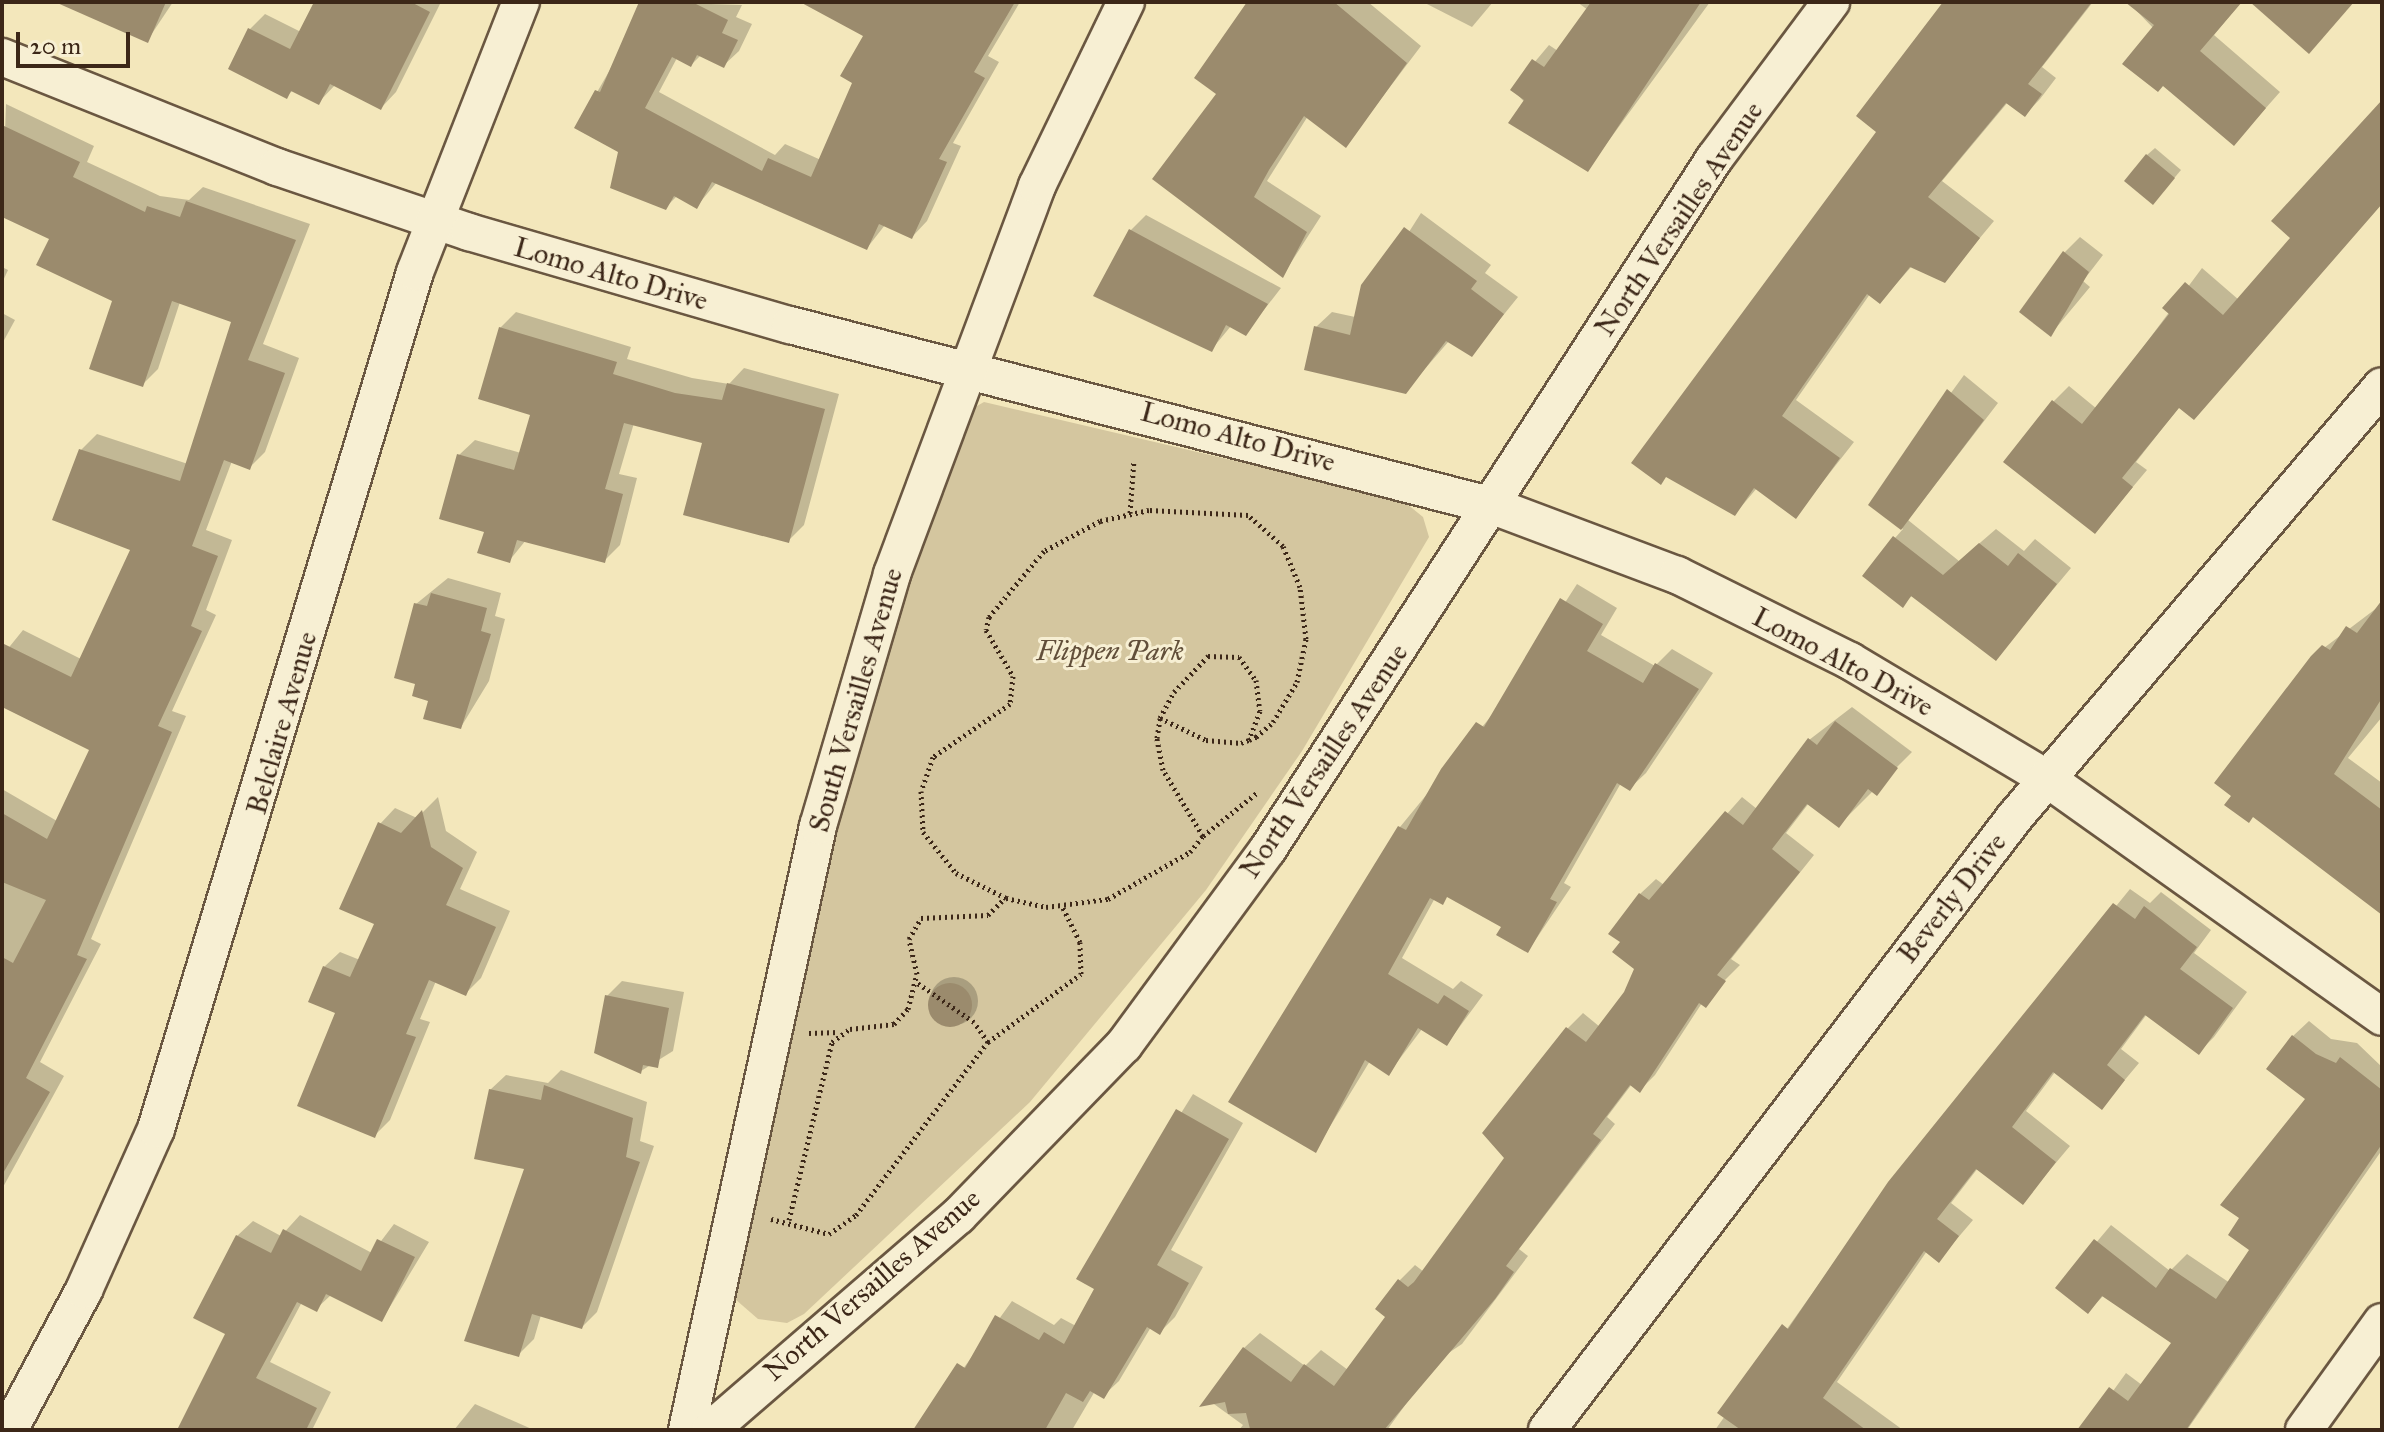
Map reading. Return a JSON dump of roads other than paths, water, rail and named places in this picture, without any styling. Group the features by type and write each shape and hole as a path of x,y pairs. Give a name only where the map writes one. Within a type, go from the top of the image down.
{"street":[{"name":"Belclaire Avenue","path":"9,1430 84,1290 156,1129 434,219 521,2"},
{"name":"South Versailles Avenue","path":"687,1430 818,826 964,365 1037,186 1126,2"},
{"name":"North Versailles Avenue","path":"710,1430 958,1216 1124,1045 1268,849 1493,506 1714,159 1831,2"},
{"name":"Lomo Alto Drive","path":"2,57 277,167 434,219 775,321 964,365 1493,506 1677,575 1850,661 2046,778 2382,1017"},
{"name":"Beverly Drive","path":"1547,1430 2046,778 2382,386"},
{"path":"2304,1430 2382,1322"}],"park label":[{"name":"Flippen Park","path":"1110,651"}]}
